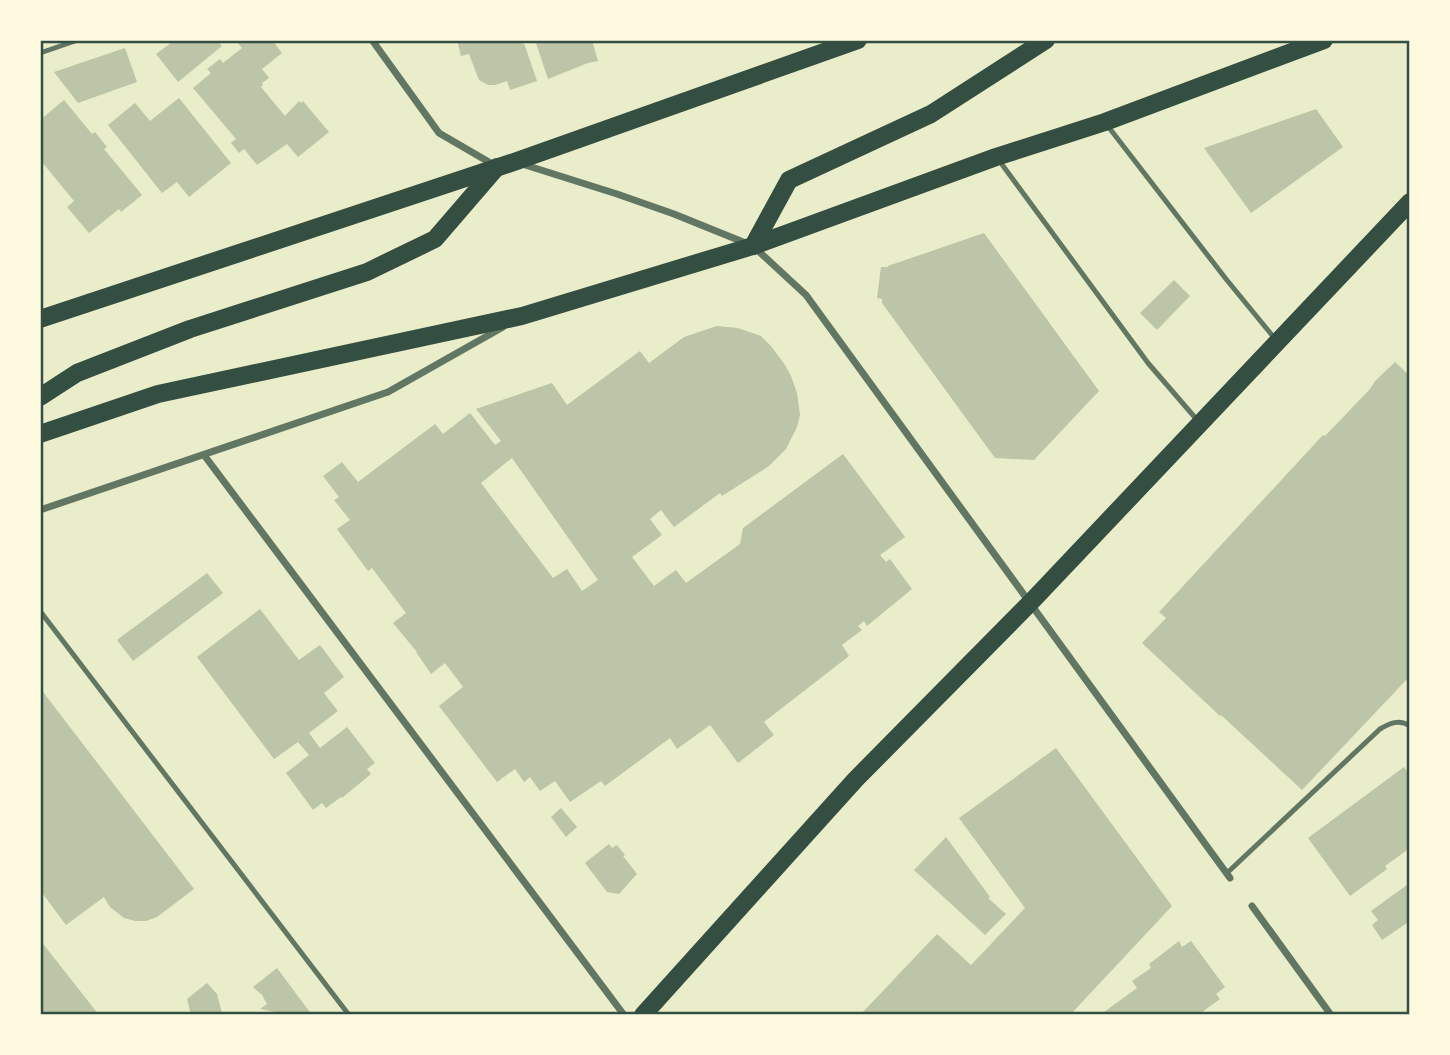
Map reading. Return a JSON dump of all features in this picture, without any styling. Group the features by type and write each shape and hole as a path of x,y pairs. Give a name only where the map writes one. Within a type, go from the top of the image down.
{"main road":[{"path":"40,319 505,164 858,40"},
{"path":"753,246 789,180 931,114 1046,40"},
{"path":"40,434 158,394 522,316 753,246 996,157 1105,122 1324,40"},
{"path":"40,397 77,373 190,329 367,272 435,239 505,164"},
{"path":"643,1015 856,779 1031,602 1410,202"}],"street":[{"path":"372,40 439,132 505,164 640,202 753,246 806,295 1229,875"},
{"path":"40,510 388,392 522,316"},
{"path":"204,455 624,1015"},
{"path":"1252,906 1331,1015"}],"lane":[{"path":"40,53 78,40"},
{"path":"1105,122 1277,341"},
{"path":"996,157 1148,363 1200,424"},
{"path":"40,611 349,1015"},
{"path":"1229,875 1380,729 1392,722 1410,726"}],"building":[{"path":"175,40 217,40 222,46 178,82 156,54"},
{"path":"235,40 272,40 282,53 262,69 269,78 261,87 285,116 299,101 303,101 329,132 298,157 287,144 257,165 244,149 239,153 231,143 236,139 193,88 211,73 207,69 220,59 223,63 242,48"},
{"path":"457,40 520,40 524,43 537,81 510,90 507,81 488,85 479,80 469,54 461,56"},
{"path":"535,40 592,40 598,61 548,79"},
{"path":"125,48 137,82 78,103 54,72"},
{"path":"179,98 231,163 189,197 177,182 162,193 108,125 135,103 150,121"},
{"path":"64,100 92,134 95,132 107,147 104,149 142,195 89,233 67,207 74,201 42,162 40,163 40,120"},
{"path":"1316,109 1343,147 1251,213 1204,148"},
{"path":"984,233 1099,391 1034,460 995,458 882,303 882,299 877,298 881,267 888,267"},
{"path":"1174,280 1190,296 1157,330 1140,313"},
{"path":"717,326 738,328 761,336 791,376 800,415 786,449 769,466 722,496 720,493 674,527 661,510 650,519 662,535 632,557 654,586 676,570 686,583 740,544 743,528 843,454 905,537 880,555 886,562 890,559 912,589 867,626 864,621 858,626 862,630 842,645 849,656 764,722 774,735 738,763 710,725 677,749 670,738 605,786 601,781 570,802 555,781 540,791 530,777 524,782 515,769 497,782 439,706 463,687 445,663 431,674 393,623 406,613 372,568 368,571 337,529 350,520 334,500 339,497 323,476 342,462 358,482 435,424 443,434 470,413 495,445 501,441 476,409 552,383 567,405 640,351 649,363 684,337","holes":["512,458 598,580 582,591 567,569 553,578 481,483"]},
{"path":"1395,362 1410,376 1410,676 1302,790 1142,643 1166,618 1159,612 1323,435 1325,436"},
{"path":"207,573 223,593 133,661 117,640"},
{"path":"260,609 299,660 320,645 344,677 324,693 338,711 309,733 320,748 347,727 375,763 367,769 371,774 326,808 322,803 313,810 286,773 309,755 298,742 274,759 197,657"},
{"path":"40,688 194,889 157,917 146,921 124,918 110,907 104,897 66,925 40,890"},
{"path":"1056,748 1172,906 1070,1015 860,1015 937,934 971,965 1025,908 959,818"},
{"path":"1404,767 1410,775 1410,848 1350,896 1308,838"},
{"path":"561,808 577,827 566,837 551,817"},
{"path":"946,837 990,897 988,898 1006,914 985,935 914,870"},
{"path":"609,844 612,848 617,845 637,874 619,894 607,892 585,863"},
{"path":"1407,885 1410,889 1410,921 1382,940 1372,925 1378,920 1371,911"},
{"path":"40,940 99,1015 40,1015"},
{"path":"1179,941 1182,947 1191,941 1225,987 1216,994 1220,999 1198,1015 1100,1015 1137,988 1132,981 1151,968 1149,964"},
{"path":"277,968 312,1015 291,1015 260,1009 267,1004 253,987"},
{"path":"207,983 217,994 221,1015 191,1015 187,999"}]}
